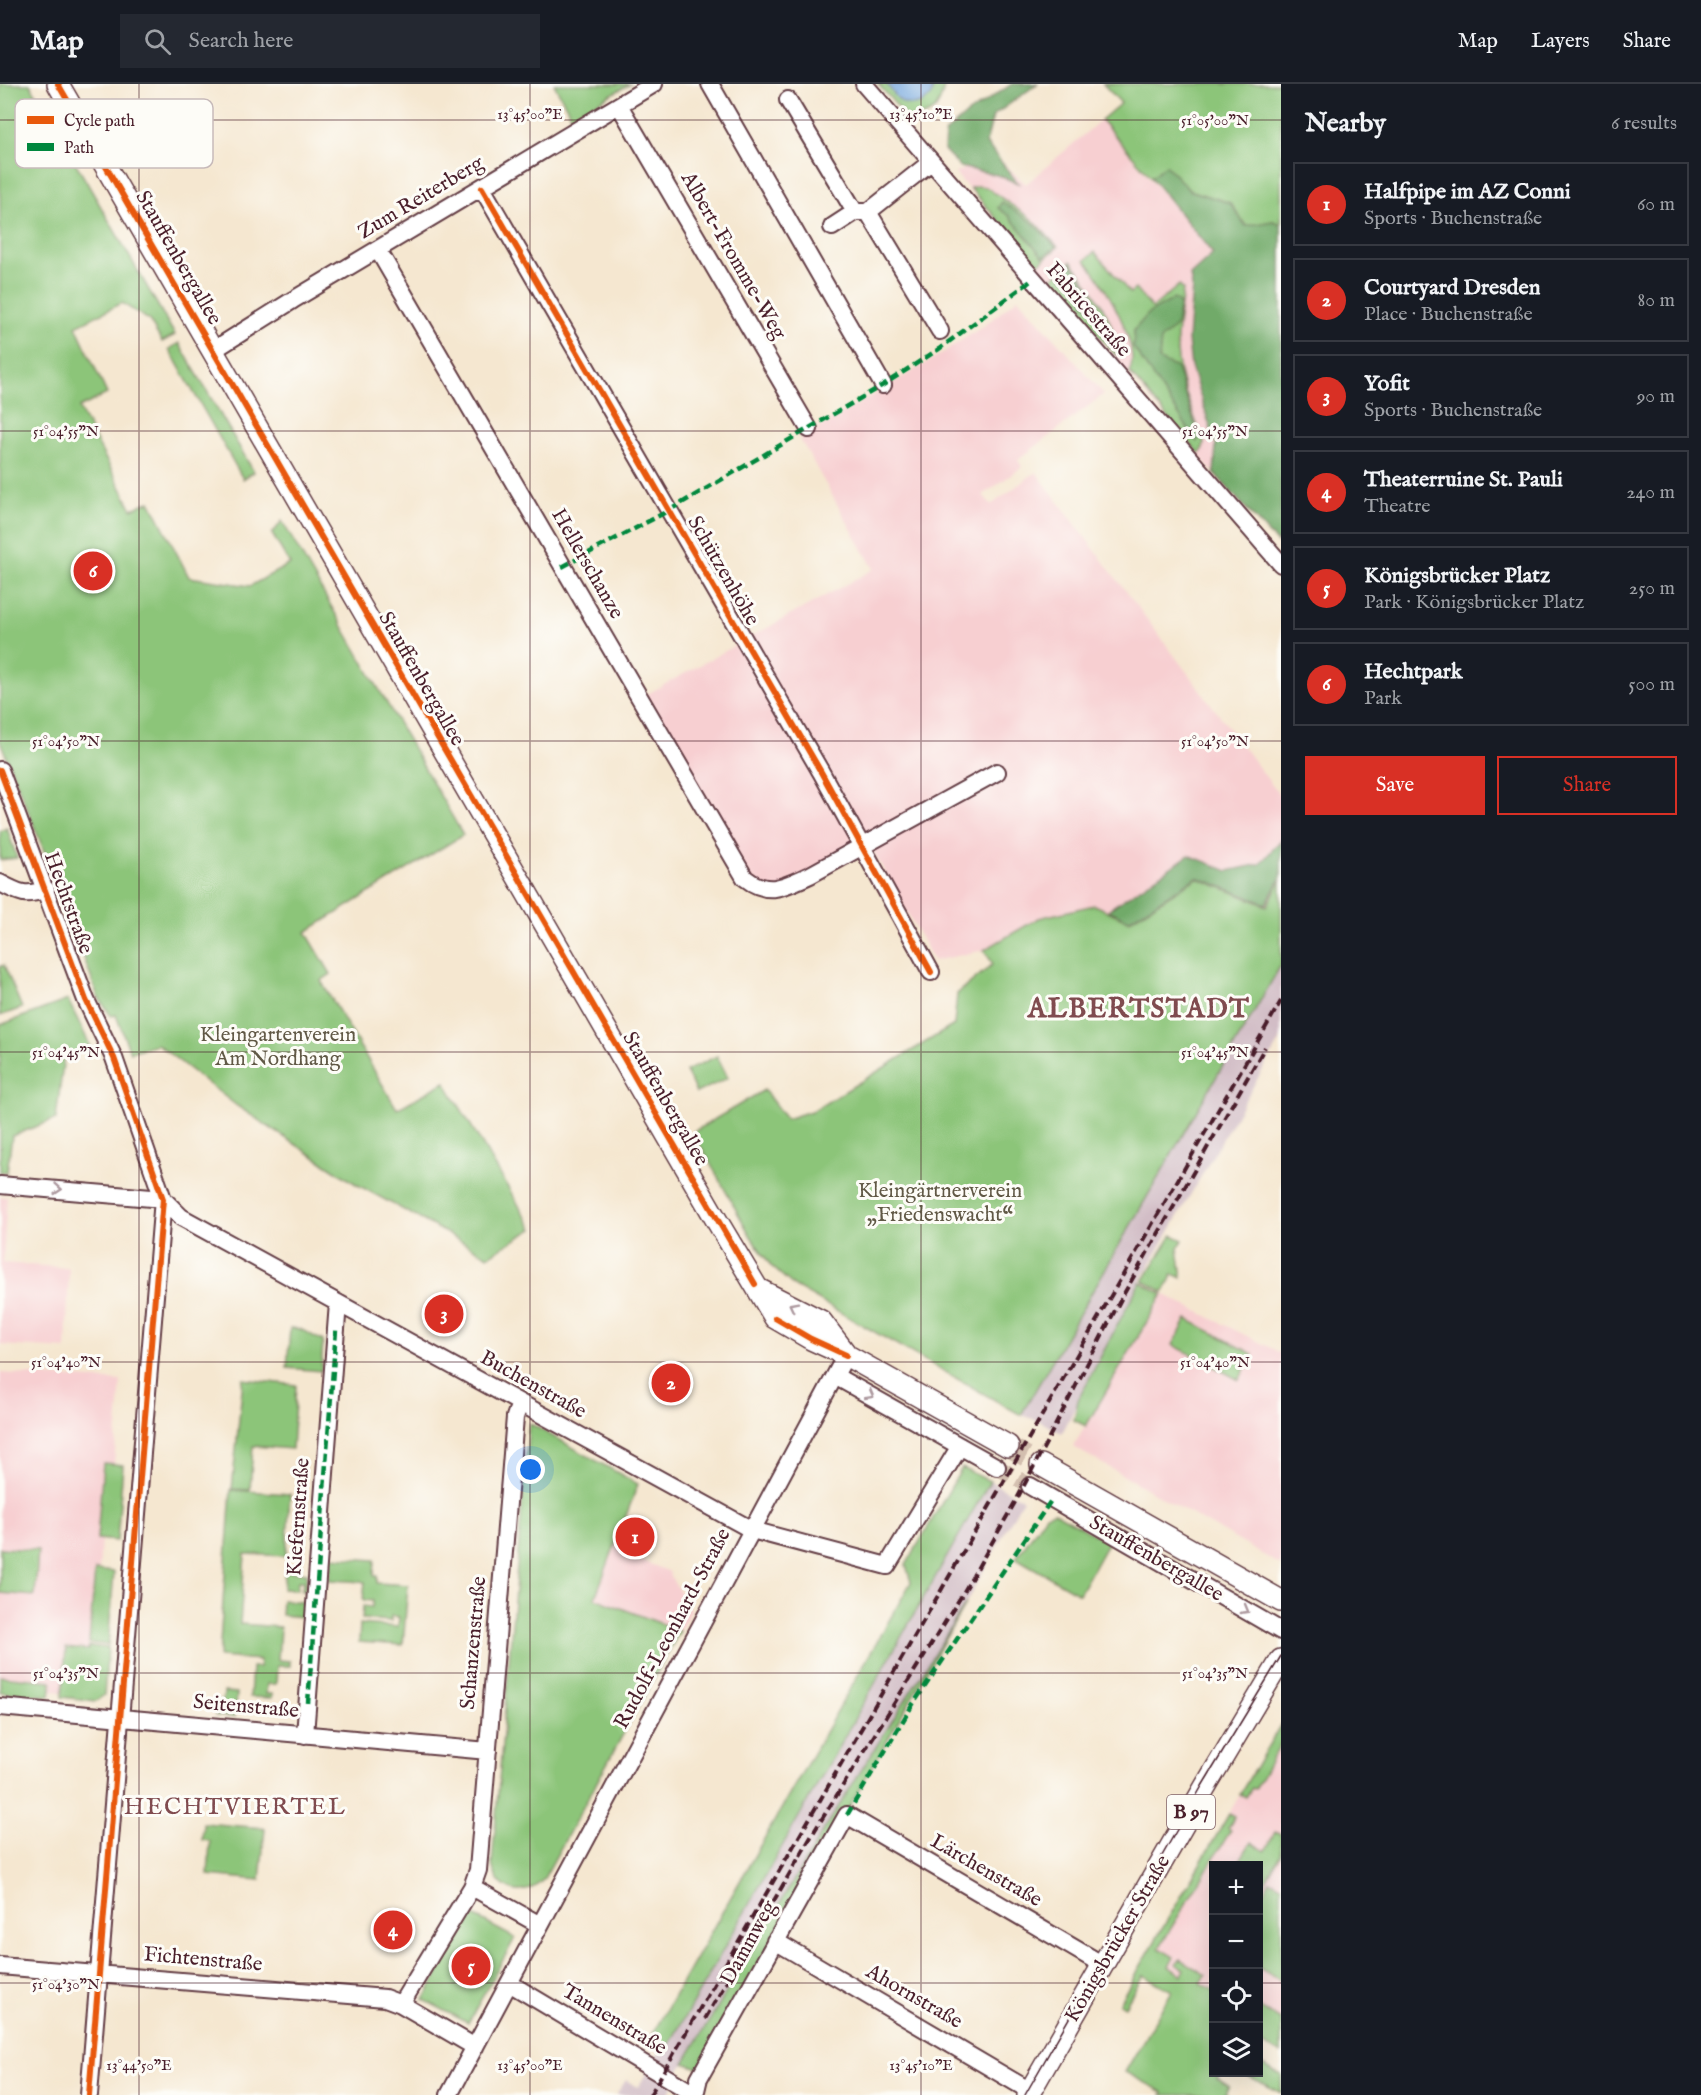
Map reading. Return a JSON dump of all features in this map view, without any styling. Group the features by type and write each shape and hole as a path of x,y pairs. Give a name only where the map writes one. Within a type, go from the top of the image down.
{"main road":[{"name":"Stauffenbergallee","path":"58,84 67,99"},
{"name":"Stauffenbergallee","path":"106,168 758,1289 821,1322 846,1355 1008,1446"},
{"name":"Stauffenbergallee","path":"1041,1465 1281,1601"},
{"name":"Königsbrücker Straße","path":"1029,2093 1281,1660"}],"street":[{"name":"Zum Reiterberg","path":"212,351 654,84"},
{"path":"710,84 883,385"},
{"name":"Fabricestraße","path":"864,84 1281,564"},
{"path":"788,100 940,331"},
{"name":"Albert-Fromme-Weg","path":"620,105 809,429"},
{"path":"832,227 862,212 931,162"},
{"name":"Schützenhöhe","path":"482,188 822,772 931,972"},
{"name":"Hellerschanze","path":"378,250 745,878 755,886 767,889 785,886 861,845"},
{"name":"Hechtstraße","path":"0,770 87,1000 109,1046 163,1199"},
{"path":"861,845 997,772"},
{"name":"Hechtstraße","path":"0,883 25,894 33,894 46,889"},
{"path":"0,1185 163,1199 89,2095"},
{"name":"Buchenstraße","path":"163,1199 182,1217 752,1530 887,1566 960,1446"},
{"name":"Kiefernstraße","path":"305,1735 338,1303"},
{"name":"Rudolf-Leonhard-Straße","path":"475,2047 846,1355"},
{"path":"835,1376 997,1467"},
{"name":"Schanzenstraße","path":"401,2004 472,1887 477,1870 515,1417 520,1403"},
{"name":"Stauffenbergallee","path":"1030,1486 1281,1631"},
{"name":"Seitenstraße","path":"0,1707 488,1752"},
{"name":"Lärchenstraße","path":"847,1815 1103,1965"},
{"name":"Dammweg","path":"695,2095 699,2078 847,1815"},
{"path":"472,1887 540,1925"},
{"name":"Ahornstraße","path":"775,1941 1029,2093"},
{"name":"Fichtenstraße","path":"0,1966 385,1998 401,2004 475,2047"},
{"name":"Tannenstraße","path":"509,1983 695,2095"},
{"path":"449,2095 475,2047"}],"shaded area":[{"path":"1101,120 1213,254 1190,275 1192,286 1188,340 1191,367 1216,445 1214,473 955,173 964,169 1004,164 1026,184"},
{"path":"1018,298 1104,394 1018,460 1022,467 983,495 991,505 1036,472 1281,797 1281,880 1267,906 1197,878 1129,921 1094,905 1039,918 984,950 934,961 867,840 762,901 642,697 874,569 800,439 941,354 985,325"},
{"path":"1281,965 1281,1038 1140,1282 1062,1433 1021,1415"},
{"path":"0,1197 7,1197 3,1263 69,1268 66,1349 0,1345"},
{"path":"1163,1294 1281,1353 1281,1565 1073,1447"},
{"path":"0,1373 121,1381 114,1464 103,1464 97,1538 101,1539 99,1570 94,1570 88,1650 67,1648 62,1692 0,1686"},
{"path":"990,1481 1023,1499 966,1603 822,1833 684,2063 668,2095 616,2095 626,2080 638,2087 661,2050 665,2051"},
{"path":"617,1544 642,1553 640,1560 670,1572 669,1574 691,1610 680,1631 595,1598"},
{"path":"1281,1724 1281,2041 1263,2030 1263,1861 1209,1861 1209,2000 1143,1961"}],"green space":[{"name":"Kleingartenverein Am Nordhang","path":"0,84 30,84 39,99 15,99 15,168 79,168 175,335 162,342 149,320 122,303 76,326 107,394 79,408 132,509 150,501 189,577 250,586 290,564 272,534 282,521 463,835 306,932 331,974 321,981 397,1109 445,1082 533,1229 488,1256 356,1184 237,1106 157,1044 130,1052 116,1015 111,1016 98,997 56,881 0,741"},
{"path":"554,84 630,84 572,117"},
{"path":"878,84 942,84 944,87 933,111 922,116 907,118"},
{"path":"1012,84 1037,84 993,116 986,143 1018,183 997,175 960,167 944,150 945,133 967,114"},
{"path":"1103,84 1281,84 1281,224 1273,221 1246,226 1230,203 1189,190 1166,166 1151,177 1101,120 1121,103"},
{"path":"1166,165 1189,190 1230,203 1246,226 1273,221 1281,224 1281,536 1277,543 1214,473 1216,445 1191,367 1188,340 1192,286 1190,275 1213,254 1151,177"},
{"path":"986,187 1033,220 1058,247 1037,265 970,188"},
{"path":"1002,202 1033,223 1056,247 1043,257 1009,216 998,208"},
{"path":"1095,252 1130,293 1135,289 1152,308 1179,285 1183,290 1177,332 1177,351 1185,391 1204,443 1199,454 1129,372 1132,361 1126,331 1101,282 1085,260"},
{"path":"1071,261 1095,293 1109,319 1116,344 1116,356 1050,280"},
{"path":"1071,264 1088,286 1098,307 1091,309 1083,303 1082,293 1077,283 1066,280 1059,274"},
{"path":"1174,299 1180,304 1176,326 1161,339 1159,360 1177,368 1199,437 1197,442 1133,347 1134,330 1149,313"},
{"path":"179,343 254,472 243,479 169,349"},
{"path":"7,828 17,858 0,860 0,831"},
{"path":"1281,840 1281,877 1266,904 1197,877 1129,920 1108,910 1189,855 1228,871 1260,864"},
{"name":"Kleingärtnerverein „Friedenswacht“","path":"1197,878 1267,906 1281,880 1281,965 1021,1415 795,1287 771,1266 750,1235 693,1132 764,1090 786,1119 814,1110 954,1025 957,994 993,964 984,950 1039,918 1094,905 1129,921"},
{"path":"4,965 22,1008 0,1016 0,967"},
{"path":"68,1000 90,1045 64,1056 56,1119 12,1136 7,1172 0,1172 0,1025"},
{"path":"717,1056 728,1078 696,1093 686,1071"},
{"path":"1172,1235 1183,1240 1178,1248 1182,1278 1173,1274 1164,1292 1143,1281"},
{"path":"1140,1282 1163,1294 1086,1426 1074,1420 1078,1400"},
{"path":"1187,1319 1253,1354 1239,1380 1173,1345"},
{"path":"290,1328 300,1329 323,1341 321,1371 287,1368"},
{"path":"243,1379 296,1385 292,1449 253,1446 250,1490 232,1489"},
{"path":"529,1423 638,1484 595,1598 680,1631 543,1880 527,1890 519,1891 505,1887 499,1881 492,1864"},
{"path":"103,1463 123,1465 117,1541 97,1539"},
{"path":"962,1468 990,1481 665,2052 648,2042 911,1582 906,1565"},
{"path":"231,1490 290,1494 286,1556 245,1554 240,1624 280,1627 278,1660 290,1661 290,1666 277,1666 276,1684 267,1684 266,1694 272,1694 272,1698 250,1697 252,1667 259,1667 260,1660 219,1657"},
{"path":"1054,1512 1108,1542 1079,1594 1016,1558 1046,1515"},
{"path":"0,1548 38,1550 35,1596 0,1593"},
{"path":"331,1557 375,1560 374,1576 377,1576 377,1583 408,1585 403,1645 359,1642 360,1624 398,1627 399,1617 391,1616 391,1621 362,1619 363,1606 372,1607 373,1601 363,1600 365,1582 329,1580"},
{"path":"95,1570 114,1572 108,1645 89,1643"},
{"path":"285,1571 307,1573 305,1591 302,1591 303,1581 298,1581 297,1590 283,1589"},
{"path":"282,1600 304,1602 303,1617 281,1615"},
{"path":"966,1603 699,2068 684,2063 822,1833"},
{"path":"89,1646 108,1648 104,1695 96,1701 62,1697 66,1648 88,1650"},
{"path":"0,1676 52,1681 50,1696 0,1692"},
{"path":"224,1692 237,1693 235,1717 216,1716 217,1700 223,1701"},
{"path":"1281,1724 1281,1743 1255,1789 1252,1788 1246,1797 1240,1794"},
{"path":"1229,1814 1235,1817 1228,1828 1231,1830 1212,1861 1209,1861 1209,1866 1159,1948 1174,1957 1169,1967 1182,1975 1185,1969 1176,1965 1180,1959 1206,1975 1201,1983 1209,1988 1209,2077 1218,2077 1217,2079 1229,2086 1225,2093 1229,2095 1162,2095 1163,2092 1125,2072 1172,1991 1143,1975 1125,2006 1119,2003"},
{"path":"203,1823 265,1828 260,1880 208,1875 210,1841 202,1840"},
{"path":"1275,1832 1281,1835 1281,1854 1263,1885 1263,1861 1239,1861 1251,1842 1265,1851"},
{"path":"1270,1880 1281,1886 1281,1981 1263,1970 1263,1893"},
{"path":"470,1914 515,1938 468,2023 424,2000"},
{"path":"1263,2010 1281,2020 1281,2054 1263,2045"},
{"path":"1263,2065 1281,2075 1281,2093 1250,2077 1263,2077"}],"water":[{"path":"887,84 932,84 933,89 926,100 912,105 895,96"}],"tunnel":[{"path":"1008,1446 1041,1465"},
{"path":"997,1467 1030,1486"}],"tram line":[{"path":"1025,2095 1202,1786 1281,1656"}],"railway":[{"path":"650,2095 1281,1001"},
{"path":"705,2019 815,1830 962,1595 1018,1497 1122,1297 1265,1047"}],"marked path":[{"path":"562,567 668,511 883,385 939,349 1032,280"},
{"path":"308,1703 336,1330"},
{"path":"847,1815 913,1704 1052,1499"}],"cycle path":[{"path":"58,84 67,99"},
{"path":"107,168 755,1284"},
{"path":"482,188 821,772 931,972"},
{"path":"0,770 86,1000 114,1058 163,1199 89,2095"},
{"path":"775,1318 811,1339 846,1355"}],"place":[{"name":"Hechtpark","path":"93,571"},
{"name":"Yofit","path":"444,1314"},
{"name":"Courtyard Dresden","path":"671,1383"},
{"name":"Halfpipe im AZ Conni","path":"635,1537"},
{"name":"Theaterruine St. Pauli","path":"393,1930"},
{"name":"Königsbrücker Platz","path":"471,1966"}],"district":[{"name":"ALBERTSTADT","path":"1139,1010"},
{"name":"HECHTVIERTEL","path":"235,1807"}]}
